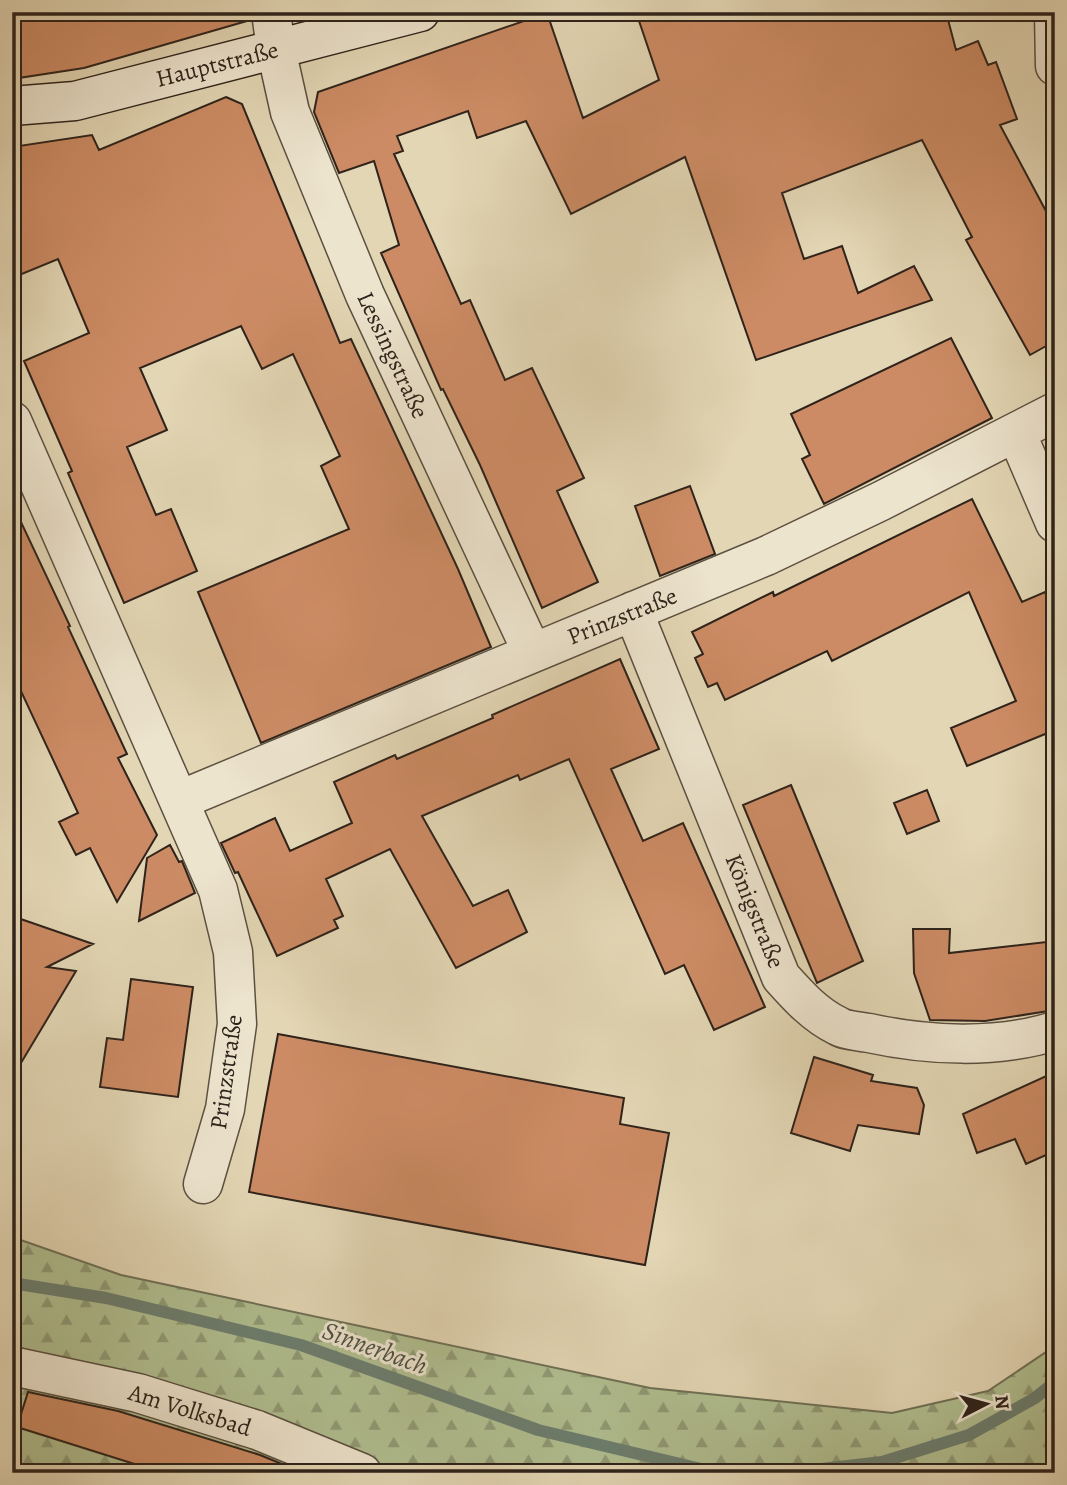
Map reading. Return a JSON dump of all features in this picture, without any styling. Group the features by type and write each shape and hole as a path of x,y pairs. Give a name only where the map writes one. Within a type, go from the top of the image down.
{"street":[{"name":"Lessingstraße","path":"271,12 290,112 365,295 532,652"},
{"name":"Hauptstraße","path":"12,106 75,101 420,12"},
{"path":"1054,12 1055,66"},
{"name":"Prinzstraße","path":"180,800 766,556 1055,412"},
{"name":"Prinzstraße","path":"12,421 218,890 233,952 237,1024 225,1109 203,1184"},
{"path":"1016,432 1055,523"},
{"name":"Königstraße","path":"633,611 781,977 805,1004 839,1027 900,1040 967,1044 1032,1038 1055,1031"},
{"name":"Am Volksbad","path":"12,1366 151,1397 257,1430 362,1473"}],"green space":[{"path":"12,1237 121,1275 650,1388 892,1413 988,1391 1055,1346 1055,1473 12,1473"}],"building":[{"path":"12,12 246,12 247,21 84,68 12,79"},
{"path":"636,12 946,12 956,50 978,41 988,65 996,62 1017,119 1000,125 1055,228 1055,341 1030,355 966,240 972,237 922,140 782,193 804,259 842,246 858,293 914,266 932,300 756,360 685,157 571,214 526,121 477,138 468,111 397,136 403,151 394,154 461,304 470,300 505,380 532,368 584,478 557,491 598,582 542,608 480,465 443,389 441,390 381,253 399,245 374,161 339,173 314,112 318,92 547,13 583,118 659,80"},
{"path":"226,97 242,104 340,343 351,339 458,569 491,647 261,743 198,592 349,529 321,466 340,456 293,354 262,369 241,326 140,368 167,430 127,447 156,515 171,509 197,571 124,603 68,473 72,471 24,361 89,333 58,259 12,278 12,147 92,135 99,150"},
{"path":"951,338 992,418 824,504 802,459 810,455 791,414"},
{"path":"690,486 715,554 660,576 635,506"},
{"path":"972,499 1022,602 1045,592 1055,615 1055,730 967,766 951,728 1016,701 969,592 832,661 827,651 725,700 717,683 708,687 695,658 703,654 692,632 773,592 774,596"},
{"path":"12,503 127,754 118,758 157,835 117,902 90,848 76,855 59,822 78,813 12,672"},
{"path":"620,659 659,749 611,769 643,841 683,823 765,1007 714,1030 684,965 665,974 569,759 520,780 518,775 422,816 473,906 508,890 527,932 456,968 390,849 326,879 343,916 334,920 338,928 277,956 238,872 235,873 221,843 275,818 290,851 352,823 334,782 395,755 397,759 493,718 492,715"},
{"path":"791,785 863,961 817,983 743,805"},
{"path":"927,790 939,821 907,834 894,803"},
{"path":"170,845 179,862 182,861 195,893 139,921 147,858"},
{"path":"12,916 93,944 47,967 76,971 12,1078"},
{"path":"913,929 950,929 949,953 1055,941 1055,1010 985,1021 930,1020 914,973"},
{"path":"131,979 193,987 178,1097 100,1087 107,1038 123,1040"},
{"path":"278,1034 624,1098 620,1124 669,1133 645,1265 249,1192"},
{"path":"814,1057 873,1075 871,1081 917,1088 924,1105 919,1134 858,1125 850,1151 791,1133"},
{"path":"1055,1072 1055,1151 1026,1164 1015,1139 977,1153 963,1114"},
{"path":"28,1392 118,1411 260,1455 292,1468 291,1473 163,1473 17,1427"}],"waterway":[{"name":"Sinnerbach","path":"12,1283 106,1298 301,1345 538,1430 718,1473"},
{"name":"Sinnerbach","path":"787,1473 882,1462 969,1435 1035,1398 1055,1382"}]}
